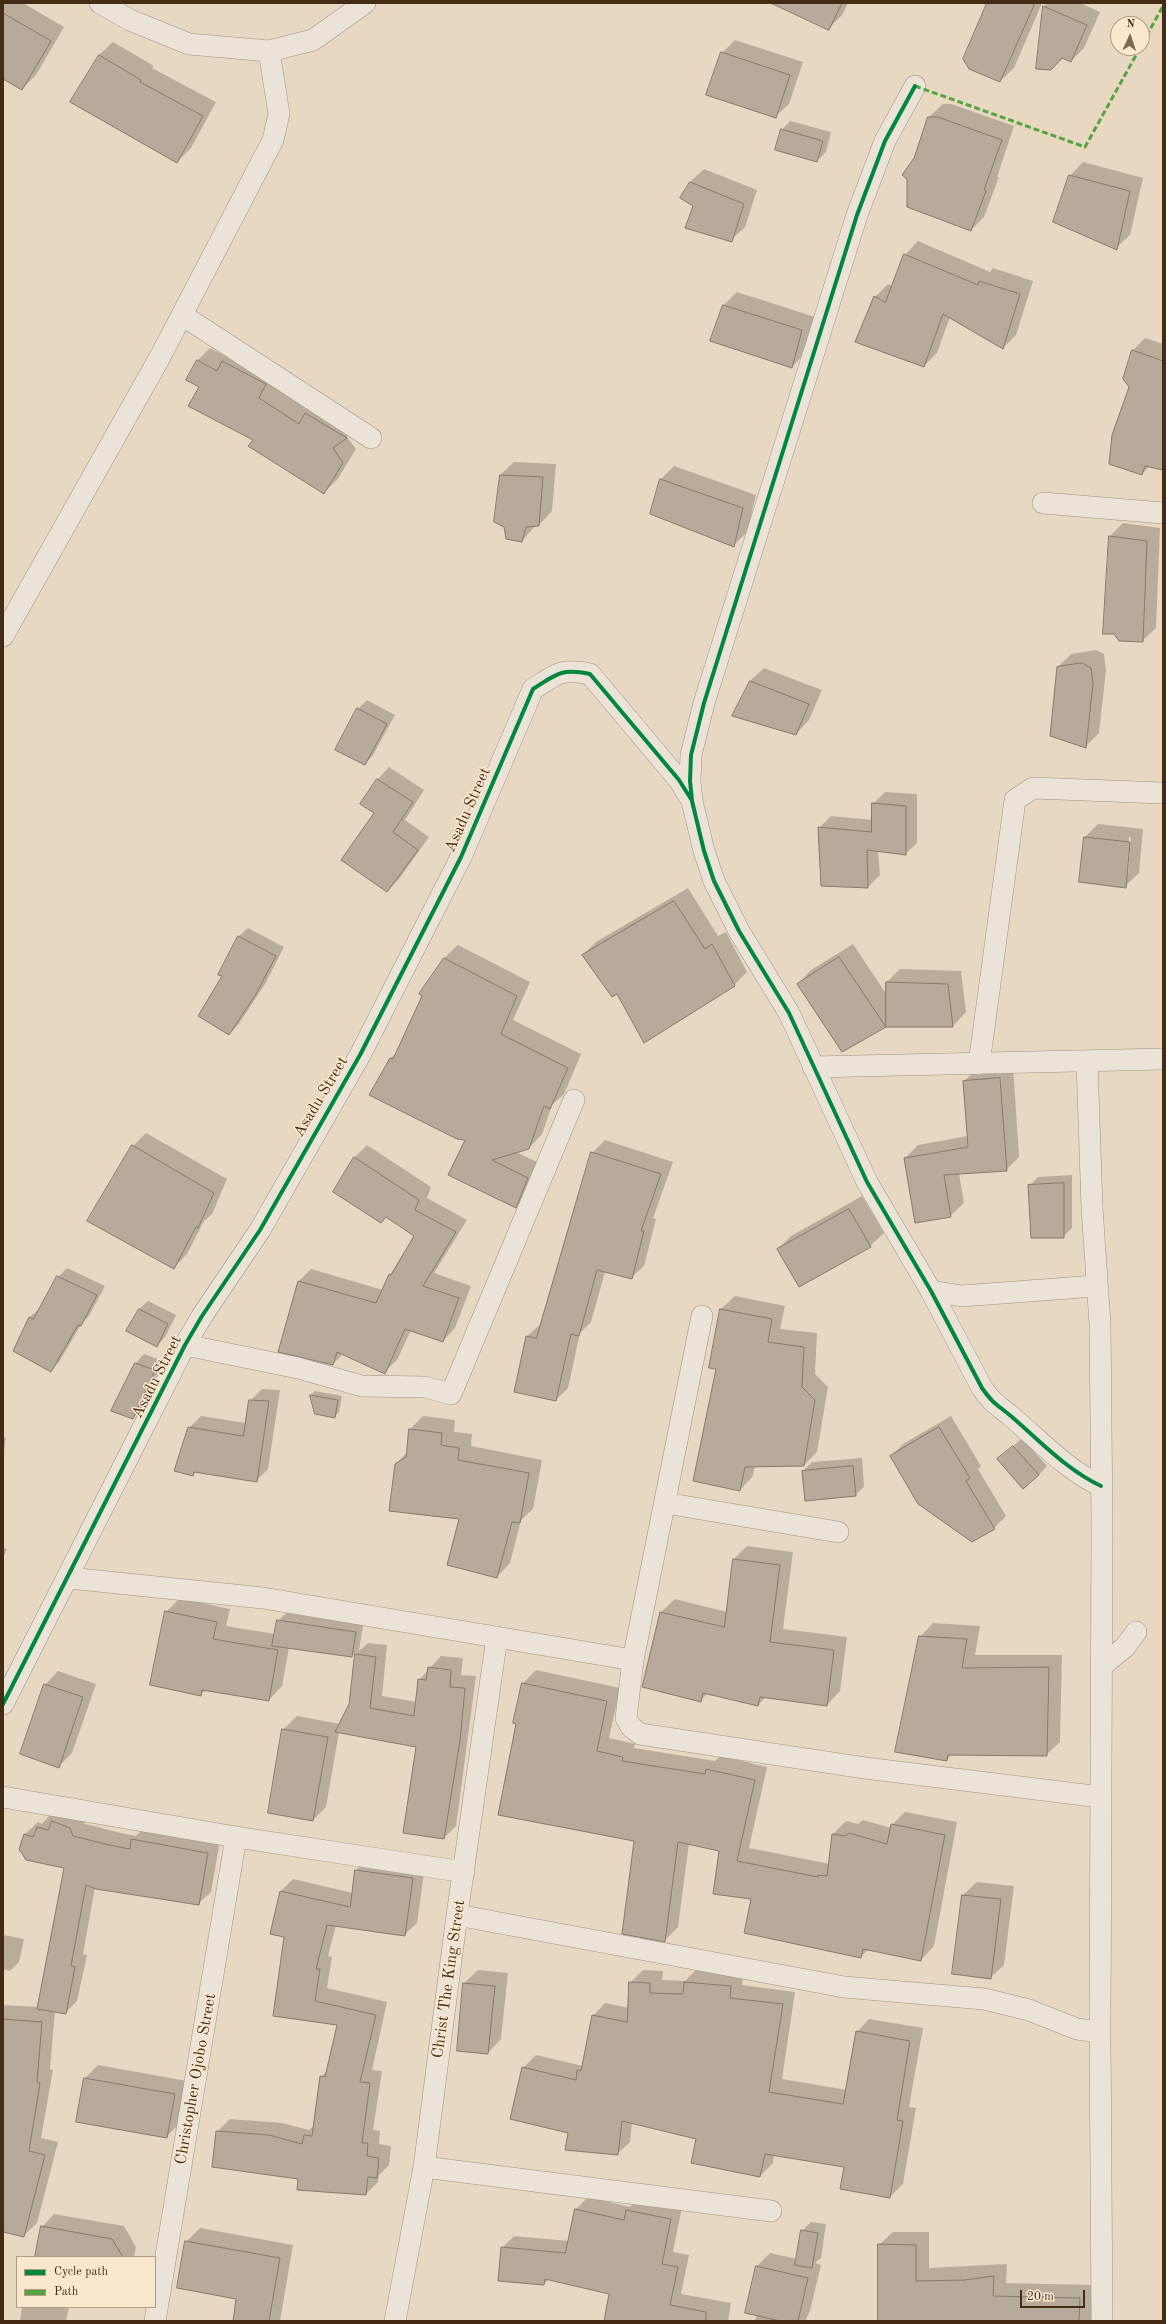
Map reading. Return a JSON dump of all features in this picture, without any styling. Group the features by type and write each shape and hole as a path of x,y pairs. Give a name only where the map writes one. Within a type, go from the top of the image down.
{"street":[{"path":"100,3 130,20 189,44 269,51 313,40 365,3"},
{"path":"3,636 182,314 273,140 280,114 269,51"},
{"path":"915,86 885,141 857,215 706,695 690,755 692,801 704,851 714,881 739,931 789,1013 867,1182 931,1291 992,1402 1011,1416 1076,1473 1101,1486"},
{"path":"182,314 371,438"},
{"path":"1043,503 1163,513"},
{"name":"Asadu Street","path":"3,1704 69,1578 185,1345 202,1316 260,1230 360,1055 461,857 533,689 555,675 571,670 590,674 679,780 692,801"},
{"path":"978,1064 1015,800 1033,788 1163,793"},
{"path":"813,1067 1087,1062 1163,1059"},
{"path":"1087,1062 1095,1286 1100,1324 1102,1666 1100,2032 1102,2321"},
{"path":"185,1345 298,1368 362,1386 425,1387 451,1394 574,1100"},
{"path":"931,1291 962,1296 1095,1286"},
{"path":"702,1316 633,1660 626,1718 631,1728 640,1734 865,1768 1101,1797"},
{"path":"665,1503 838,1532"},
{"path":"69,1578 263,1598 633,1660"},
{"path":"1102,1666 1125,1647 1136,1632"},
{"name":"Christ The King Street","path":"395,2321 424,2166 457,1915 497,1637"},
{"path":"3,1797 236,1837 464,1872"},
{"name":"Christopher Ojobo Street","path":"155,2321 236,1837"},
{"path":"457,1915 844,1986 984,1999 1029,2010 1077,2029 1100,2032"},
{"path":"424,2166 771,2211"}],"building":[{"path":"771,3 842,3 829,30"},
{"path":"987,3 1035,3 1000,82 969,69 963,59"},
{"path":"1043,6 1087,25 1071,62 1062,58 1051,70 1036,69"},
{"path":"3,13 51,41 22,90 3,79"},
{"path":"721,52 790,75 776,118 706,95"},
{"path":"99,55 141,80 140,82 203,116 177,163 70,102"},
{"path":"928,117 938,117 1002,140 984,190 986,191 971,231 907,207 907,179 902,175 914,158"},
{"path":"781,129 823,141 817,162 775,150"},
{"path":"1069,175 1130,191 1117,250 1053,222"},
{"path":"690,182 744,204 732,242 685,228 693,206 680,198"},
{"path":"904,254 978,285 979,281 1020,294 1003,349 943,314 924,367 855,342 874,296 885,302"},
{"path":"723,305 802,330 792,368 710,341"},
{"path":"1132,350 1163,361 1163,470 1145,466 1142,475 1109,464 1112,435 1129,387 1123,379"},
{"path":"197,360 217,371 222,361 266,384 259,398 299,424 305,413 347,438 333,448 343,463 324,494 248,446 253,440 188,406 199,387 186,380"},
{"path":"500,475 543,477 539,526 526,527 522,542 506,539 504,527 494,522"},
{"path":"660,479 743,508 734,547 650,514"},
{"path":"1109,536 1147,541 1143,642 1119,641 1114,634 1103,634"},
{"path":"1082,663 1091,668 1093,684 1086,748 1050,736 1057,667"},
{"path":"750,681 809,704 796,735 732,716"},
{"path":"357,708 387,724 365,765 335,750"},
{"path":"377,779 413,802 393,832 418,850 387,892 341,860 374,813 360,804"},
{"path":"872,803 906,806 906,855 867,850 868,888 821,886 818,827 871,832"},
{"path":"1084,837 1130,842 1126,888 1079,882"},
{"path":"674,901 705,949 712,944 735,986 644,1043 617,994 612,997 582,955"},
{"path":"238,936 276,956 256,994 229,1035 198,1016 222,976 218,975"},
{"path":"839,957 886,1027 842,1052 797,984"},
{"path":"444,958 517,996 501,1034 568,1068 550,1109 544,1106 529,1149 492,1160 528,1178 516,1208 448,1175 465,1140 457,1139 369,1095 390,1058 393,1059 422,996 419,994"},
{"path":"886,982 948,984 953,1027 886,1027"},
{"path":"1000,1078 1007,1171 944,1175 951,1217 915,1223 904,1158 968,1147 963,1081"},
{"path":"132,1145 214,1193 198,1228 196,1227 174,1269 87,1221"},
{"path":"591,1152 661,1174 641,1231 644,1231 632,1279 597,1270 579,1336 571,1334 556,1401 514,1392 526,1336 536,1338"},
{"path":"354,1157 419,1200 415,1210 456,1232 423,1286 459,1298 443,1342 405,1329 385,1374 337,1352 333,1365 278,1352 298,1281 376,1303 389,1274 391,1275 414,1236 386,1217 381,1223 333,1192"},
{"path":"1064,1183 1064,1238 1031,1238 1028,1185"},
{"path":"849,1209 871,1247 799,1287 777,1249"},
{"path":"57,1276 97,1295 81,1326 78,1325 51,1372 13,1351 29,1317 33,1319"},
{"path":"139,1309 168,1324 157,1347 126,1331"},
{"path":"720,1309 772,1319 768,1342 804,1347 802,1387 815,1400 804,1466 745,1467 740,1491 693,1481 716,1369 709,1368"},
{"path":"135,1363 155,1370 133,1419 111,1411"},
{"path":"310,1395 338,1400 335,1418 315,1414"},
{"path":"249,1400 269,1401 257,1482 194,1472 193,1476 174,1471 188,1427 243,1436"},
{"path":"939,1427 970,1478 966,1481 995,1529 972,1542 918,1504 890,1456"},
{"path":"409,1429 442,1433 441,1445 459,1448 458,1460 529,1473 520,1523 512,1522 497,1578 447,1565 459,1519 389,1511 395,1464 406,1457"},
{"path":"1013,1446 1039,1475 1023,1489 997,1459"},
{"path":"853,1466 856,1496 805,1501 802,1471"},
{"path":"733,1559 780,1565 770,1642 834,1650 827,1706 760,1697 758,1706 703,1693 701,1702 642,1687 660,1612 724,1627"},
{"path":"165,1611 217,1622 213,1639 278,1650 269,1701 202,1690 201,1696 150,1685"},
{"path":"277,1620 356,1632 352,1657 272,1646"},
{"path":"919,1636 967,1639 962,1668 1049,1667 1047,1756 948,1755 947,1761 895,1752"},
{"path":"355,1654 376,1657 370,1708 414,1716 418,1679 426,1680 428,1667 451,1670 450,1687 465,1688 460,1741 444,1839 403,1833 416,1747 335,1732 349,1704"},
{"path":"522,1683 607,1701 597,1751 623,1757 622,1761 705,1774 706,1769 755,1780 737,1861 818,1877 818,1875 827,1876 832,1834 845,1836 849,1833 887,1844 891,1824 945,1835 921,1961 863,1949 861,1958 744,1933 751,1899 713,1894 719,1851 678,1842 665,1942 622,1934 634,1841 498,1815 516,1724 513,1723"},
{"path":"44,1684 83,1697 59,1768 20,1754"},
{"path":"282,1729 328,1737 313,1821 268,1813"},
{"path":"52,1821 70,1828 73,1836 109,1845 130,1849 131,1839 208,1853 199,1905 96,1889 86,1885 71,1966 75,1967 66,2014 37,2009 64,1868 26,1860 19,1849 24,1834 33,1837 37,1827 48,1830"},
{"path":"355,1870 413,1878 405,1936 327,1925 316,1969 320,1969 315,2001 376,2015 360,2082 370,2083 362,2143 368,2143 367,2156 379,2158 377,2178 368,2177 366,2195 297,2190 298,2179 212,2167 216,2131 269,2135 302,2144 304,2135 312,2136 320,2076 325,2077 337,2025 273,2016 284,1937 270,1934 280,1891 350,1907"},
{"path":"962,1895 1001,1899 991,1979 952,1974"},
{"path":"629,1982 650,1983 650,1993 683,1994 684,1982 731,1986 730,1998 783,2004 769,2092 843,2104 856,2031 910,2041 897,2120 903,2121 890,2198 840,2189 844,2167 765,2154 760,2177 691,2163 696,2139 622,2121 618,2155 565,2150 568,2133 510,2119 522,2067 576,2080 577,2070 581,2071 592,2015 627,2022"},
{"path":"463,1983 495,1986 488,2054 457,2051"},
{"path":"3,2019 42,2022 37,2082 40,2083 29,2151 45,2155 24,2237 3,2232"},
{"path":"84,2078 175,2094 167,2138 76,2122"},
{"path":"575,2209 624,2220 626,2210 671,2219 662,2264 678,2267 670,2305 706,2312 706,2321 604,2321 609,2294 545,2279 544,2285 498,2281 501,2247 565,2253"},
{"path":"41,2226 112,2239 122,2256 35,2256"},
{"path":"801,2230 818,2233 812,2268 795,2265"},
{"path":"185,2241 280,2258 269,2321 233,2321 236,2299 177,2288"},
{"path":"878,2244 916,2245 916,2281 964,2280 994,2276 993,2296 1080,2298 1079,2321 878,2321"},
{"path":"756,2266 808,2278 798,2321 780,2321 745,2313"}],"marked path":[{"path":"1150,30 1163,6"},
{"path":"915,86 1085,147 1136,56"}],"cycle path":[{"path":"915,86 885,141 857,215 704,703 691,755 690,781 692,801 704,851 714,881 739,931 789,1013 867,1182 931,1291 982,1388 993,1401 1055,1455 1077,1472 1101,1486"},
{"path":"3,1704 185,1345 202,1316 260,1230 360,1055 461,857 533,689 548,679 566,672 590,674 679,780 691,799"}]}
